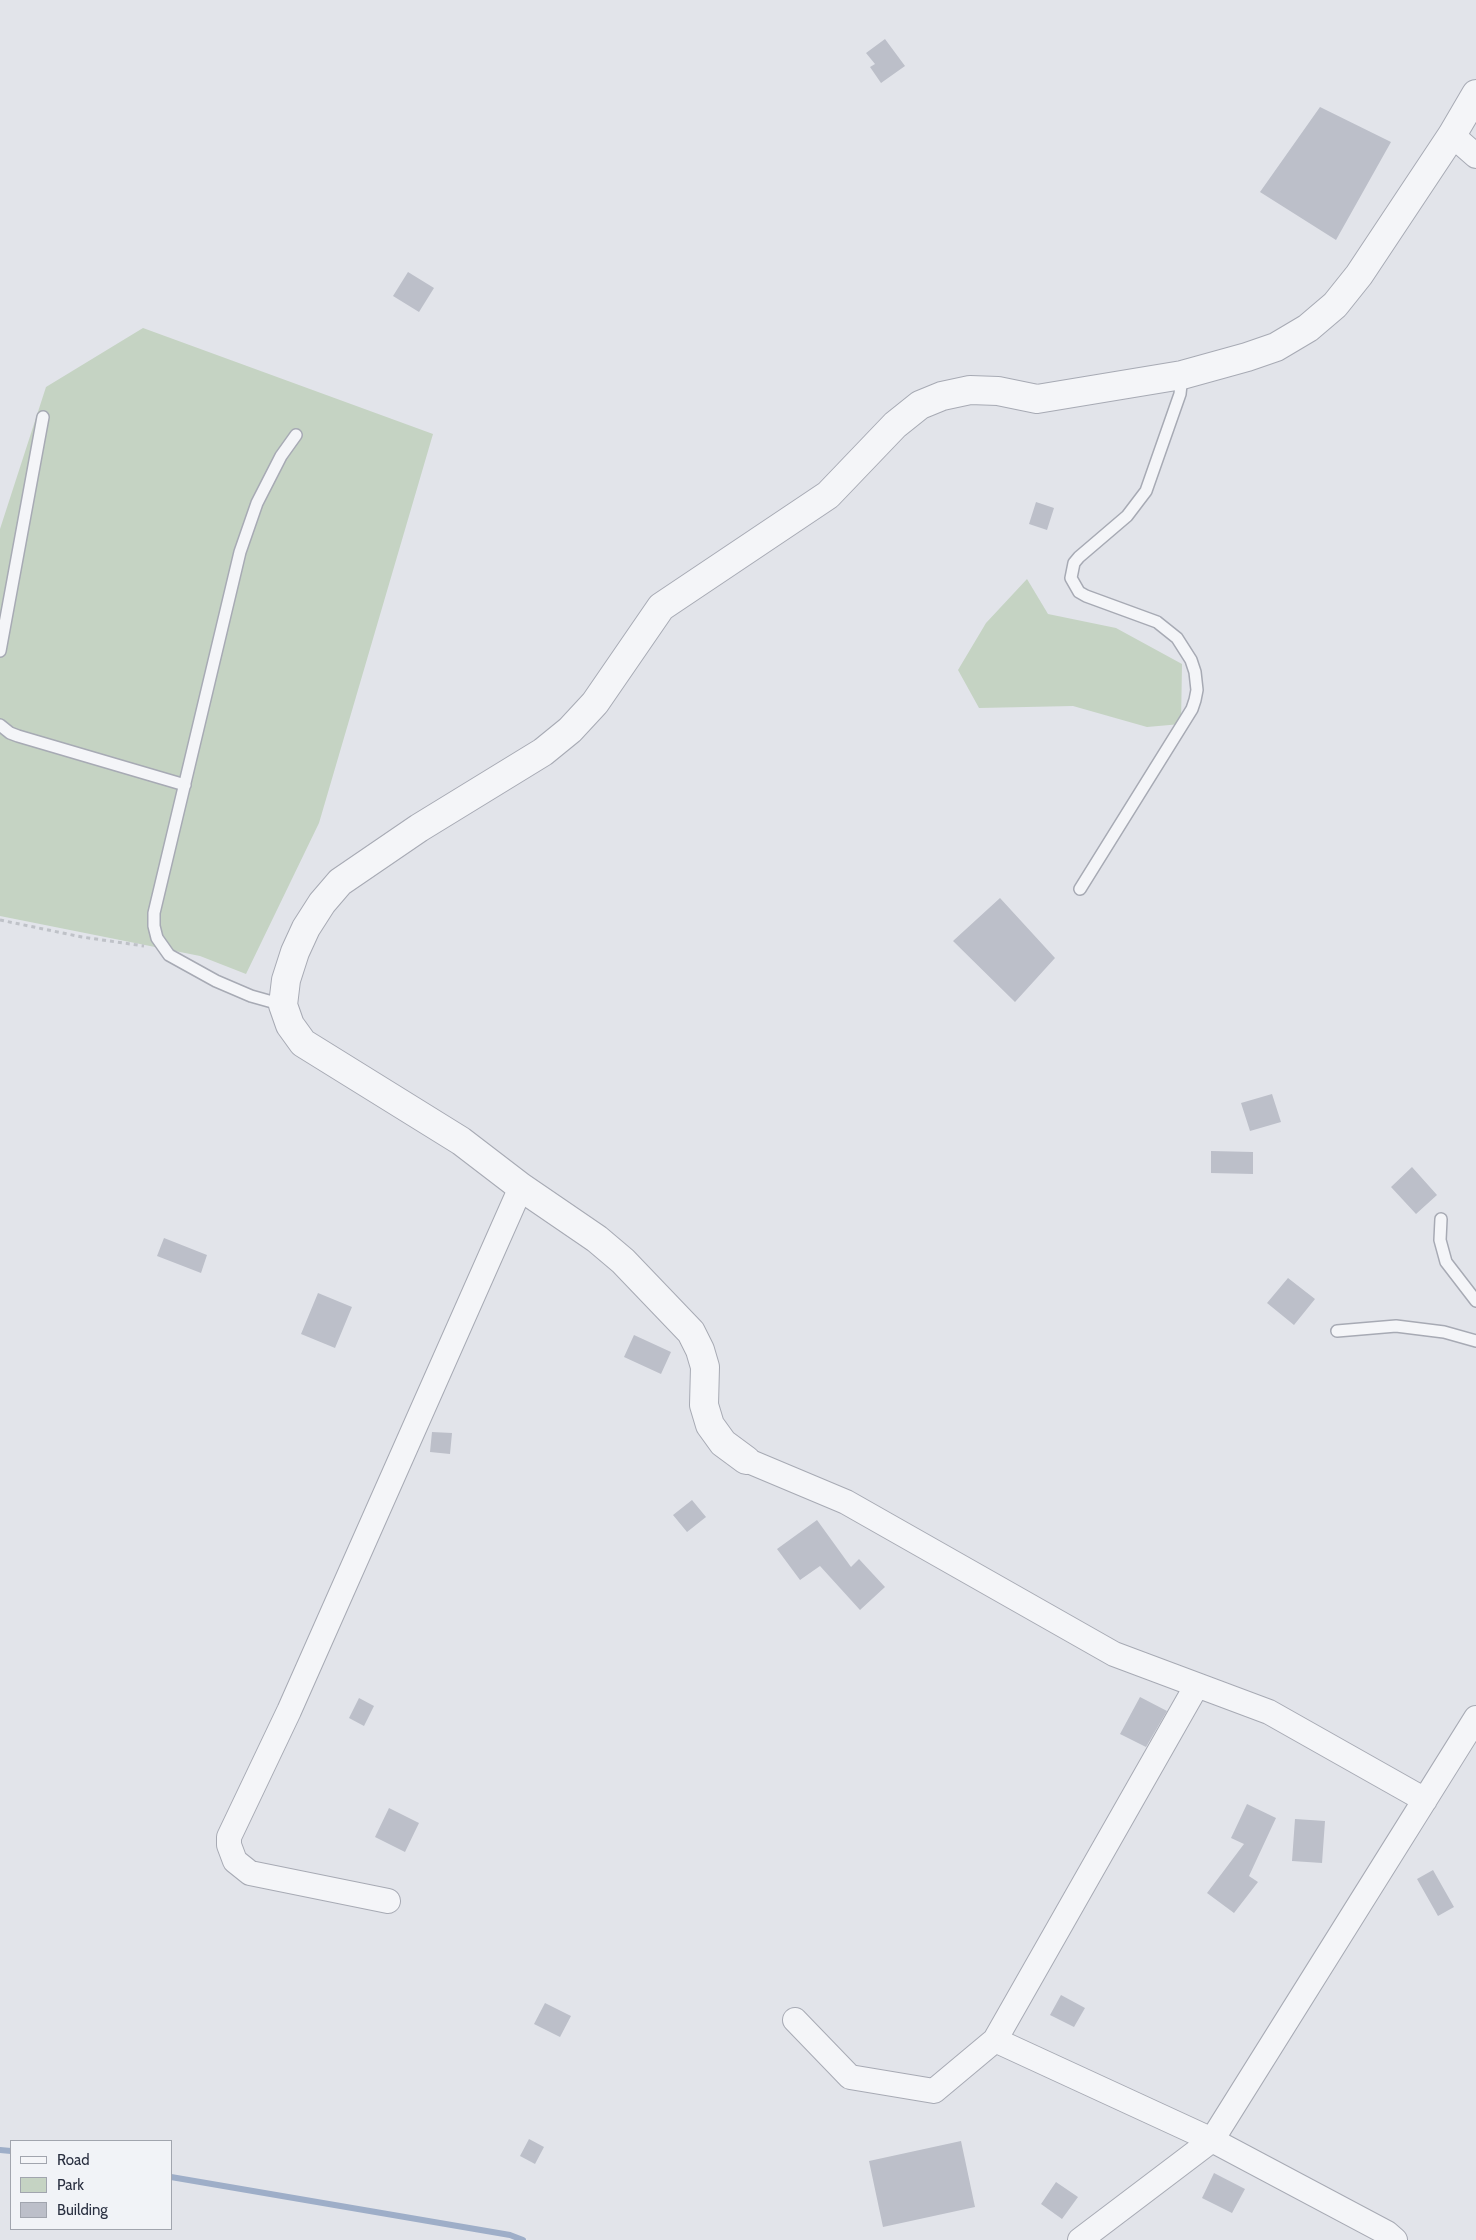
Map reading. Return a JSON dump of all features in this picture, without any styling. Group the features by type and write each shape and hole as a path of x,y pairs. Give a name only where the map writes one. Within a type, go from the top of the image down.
{"street":[{"path":"1425,1800 1269,1712 1114,1654 846,1502 746,1460 723,1443 710,1425 704,1405 705,1367 700,1350 690,1332 623,1262 597,1238 521,1187 461,1141 304,1043 290,1025 283,1006 286,980 294,952 322,902 340,882 419,828 542,752 570,730 595,703 661,607 828,495 895,426 920,406 942,396 970,390 998,391 1037,399 1182,375 1276,347 1308,328 1335,305 1359,275 1452,135 1476,94"},
{"path":"1452,135 1476,156"},
{"path":"388,1901 250,1873 235,1861 229,1846 229,1837 289,1710 521,1187"},
{"path":"795,2020 850,2077 934,2090 995,2040 1197,1685"},
{"path":"1080,2240 1212,2140 1476,1718"},
{"path":"995,2040 1212,2140 1387,2233 1395,2240"}],"lane":[{"path":"1080,889 1192,709 1197,690 1195,672 1191,660 1176,638 1157,622 1079,592 1071,578 1074,563 1079,557 1127,516 1146,491 1180,394 1182,375"},
{"path":"0,651 43,418"},
{"path":"283,1006 251,996 216,981 178,961 162,947 154,926 154,913 248,527 269,479 296,435"},
{"path":"0,725 10,733 18,736 185,785"},
{"path":"1441,1219 1440,1240 1446,1262 1476,1301"},
{"path":"1337,1331 1396,1326 1444,1332 1476,1341"}],"path":[{"path":"0,920 127,945 162,947"}],"green space":[{"path":"143,328 433,434 319,823 246,974 200,956 0,916 0,529 46,387"},
{"path":"1027,579 1048,614 1116,628 1182,664 1181,724 1147,727 1073,706 979,708 958,670 986,623"}],"building":[{"path":"885,39 905,66 881,83 870,67 875,64 866,53"},
{"path":"1320,107 1391,142 1336,240 1260,192"},
{"path":"408,272 434,288 419,312 393,296"},
{"path":"1036,502 1054,508 1047,530 1029,524"},
{"path":"1000,898 1055,958 1015,1002 953,941"},
{"path":"1272,1094 1281,1122 1250,1131 1241,1103"},
{"path":"1211,1151 1253,1152 1253,1174 1211,1173"},
{"path":"1412,1167 1437,1195 1416,1214 1391,1187"},
{"path":"164,1238 207,1255 201,1273 157,1256"},
{"path":"1288,1278 1315,1299 1294,1325 1267,1303"},
{"path":"318,1293 352,1307 335,1348 301,1334"},
{"path":"634,1335 671,1352 661,1374 624,1357"},
{"path":"432,1432 452,1433 450,1454 430,1452"},
{"path":"692,1500 706,1517 687,1532 673,1515"},
{"path":"817,1520 851,1567 859,1559 885,1587 860,1610 820,1566 800,1580 777,1549"},
{"path":"1140,1697 1167,1711 1146,1747 1120,1734"},
{"path":"359,1698 374,1706 364,1726 349,1718"},
{"path":"1247,1804 1276,1818 1249,1876 1258,1882 1234,1913 1207,1893 1244,1844 1231,1838"},
{"path":"389,1808 419,1823 405,1852 375,1837"},
{"path":"1295,1819 1325,1821 1322,1863 1292,1861"},
{"path":"1433,1870 1454,1907 1438,1916 1417,1879"},
{"path":"1061,1995 1085,2008 1074,2027 1050,2015"},
{"path":"545,2003 571,2016 560,2037 534,2024"},
{"path":"529,2139 544,2147 535,2164 520,2156"},
{"path":"961,2141 975,2207 883,2227 869,2161"},
{"path":"1214,2173 1245,2189 1232,2213 1202,2198"},
{"path":"1056,2182 1078,2197 1062,2219 1041,2204"}],"waterway":[{"path":"0,2150 10,2151"},
{"path":"172,2177 510,2235 523,2240"}]}
